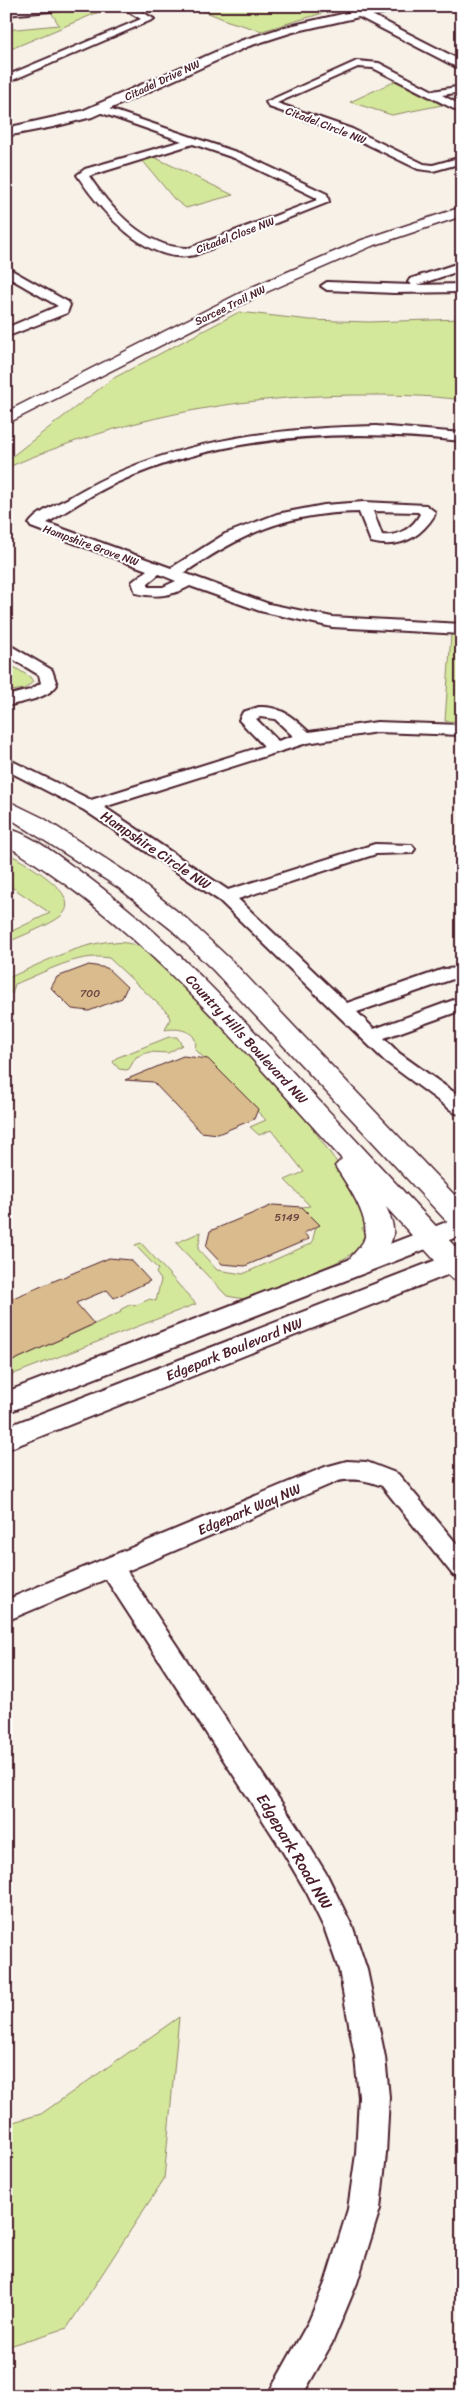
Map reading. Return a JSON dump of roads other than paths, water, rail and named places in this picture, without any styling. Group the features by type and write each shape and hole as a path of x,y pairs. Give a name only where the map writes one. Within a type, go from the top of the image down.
{"main road":[{"name":"Sarcee Trail NW","path":"6,402 253,278 350,240 462,202"},
{"name":"Sarcee Trail NW","path":"6,419 256,291 367,243 462,210"},
{"path":"6,807 35,823 119,878 180,925 223,966 462,1220"},
{"name":"Country Hills Boulevard NW","path":"6,835 67,872 156,944 201,989 430,1237 459,1265"},
{"path":"315,1112 368,1199 378,1223 379,1235 373,1248 360,1264"}],"street":[{"path":"6,12 72,6"},
{"path":"6,80 149,19 124,6"},
{"name":"Citadel Drive NW","path":"6,132 48,125 100,109 224,51 316,22 364,10 403,6"},
{"path":"364,10 462,56"},
{"path":"364,10 462,66"},
{"name":"Citadel Circle NW","path":"462,110 375,65 357,64 271,102 273,105 348,131 422,167 434,168 462,160"},
{"path":"437,97 462,89"},
{"path":"437,97 462,96"},
{"name":"Citadel Close NW","path":"100,109 238,156 323,196 323,202 191,252 178,254 168,251 138,233 102,203 83,175 89,171 193,141"},
{"path":"394,289 462,266"},
{"path":"6,271 64,305 63,310 6,333"},
{"path":"327,286 394,289 462,288"},
{"name":"Hampshire Grove NW","path":"462,437 359,430 248,440 190,452 146,465 111,480 36,524 265,608 299,617 332,622 462,629"},
{"path":"188,580 168,592 155,594 141,590 140,582 164,572 249,528 290,515 322,508 364,506"},
{"path":"6,648 46,673 49,685 36,693 6,700"},
{"path":"275,747 247,720 249,716 263,711 275,712 305,738"},
{"name":"Hampshire Circle NW","path":"90,806 305,738 377,727 462,730"},
{"path":"6,763 90,806"},
{"name":"Hampshire Circle NW","path":"90,806 226,897 342,1011 372,1036 392,1058 462,1108"},
{"path":"226,897 375,849 406,849"},
{"path":"342,1011 451,973 462,974"},
{"path":"372,1036 462,1003"},
{"path":"6,1403 462,1225"},
{"name":"Edgepark Boulevard NW","path":"6,1439 459,1265"},
{"name":"Edgepark Way NW","path":"6,1611 333,1473 348,1470 367,1471 390,1480 462,1568"},
{"name":"Edgepark Road NW","path":"111,1567 282,1826 318,1884 339,1928 353,1970 370,2057 374,2097 371,2154 364,2209 341,2283 321,2332 283,2396"}]}
